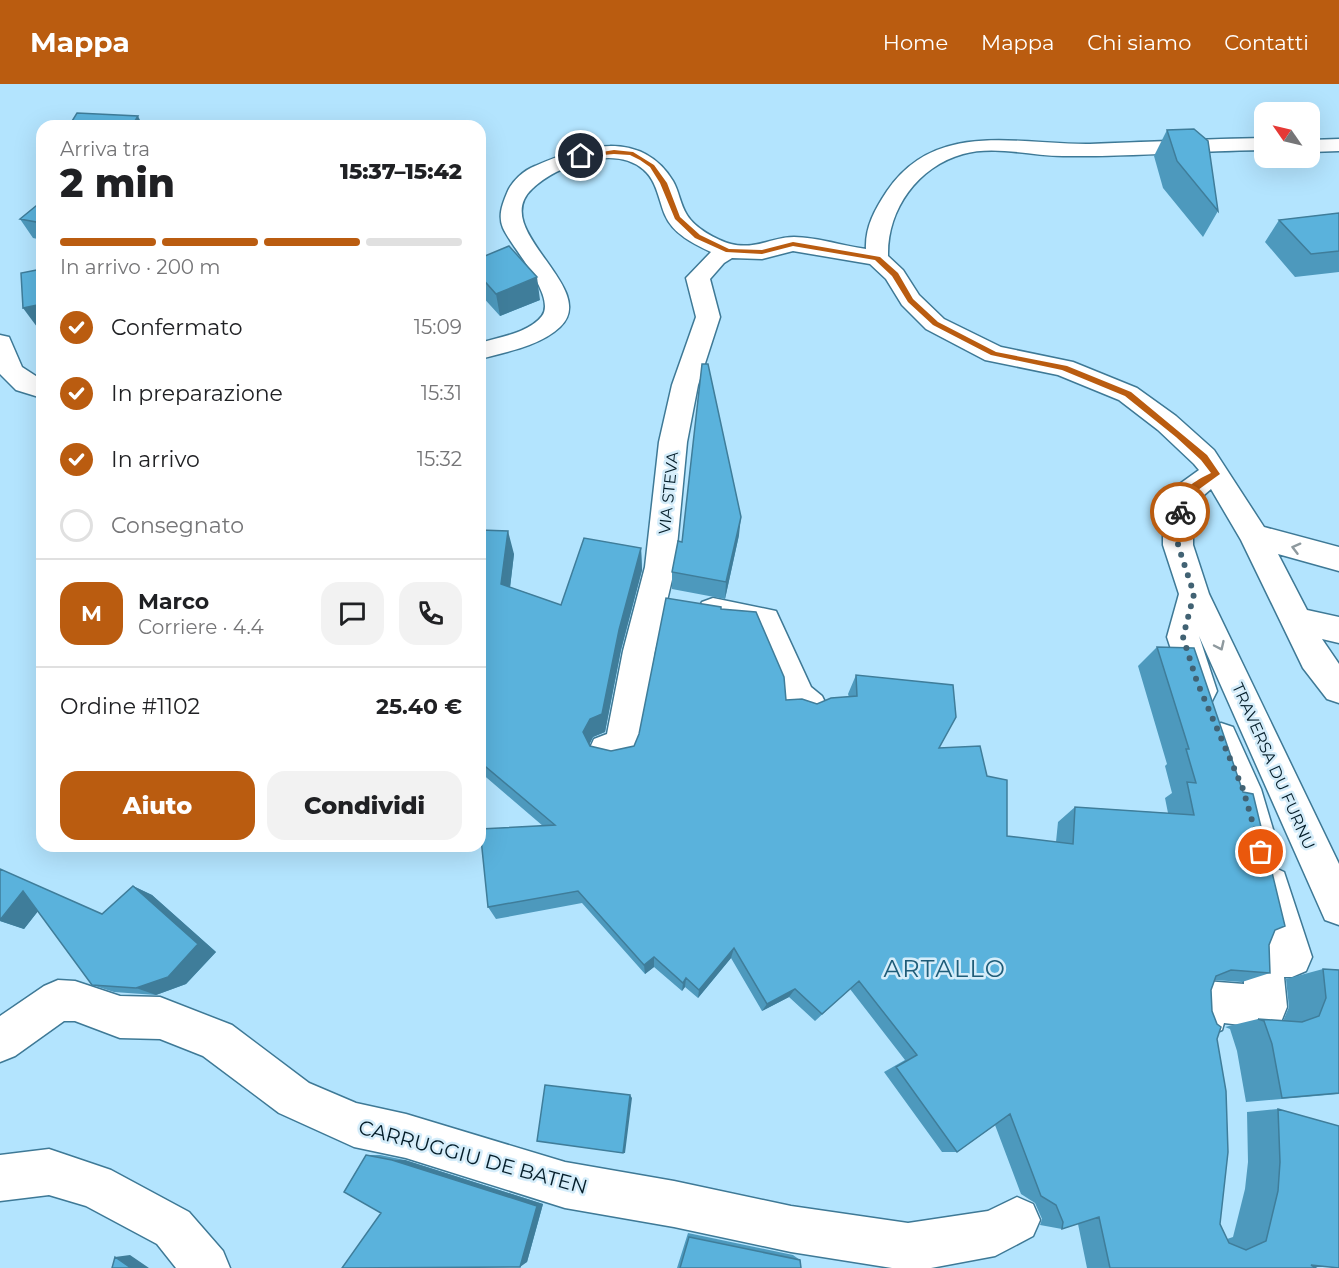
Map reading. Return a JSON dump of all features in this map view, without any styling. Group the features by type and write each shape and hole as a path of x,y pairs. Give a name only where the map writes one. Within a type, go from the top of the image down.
{"street":[{"path":"877,258 877,231 891,201 904,182 928,163 957,149 975,146 1063,150 1254,144"},
{"path":"1320,146 1339,145"},
{"path":"486,349 530,336 552,321 556,311 554,290 513,226 511,209 519,189 532,176 551,165 597,153 631,153 643,158 652,166 663,183 677,218 697,237 728,251 762,252 793,244 877,258 895,274 910,300 935,324 994,354 1064,368 1128,394 1182,437 1204,458 1216,474 1254,536 1315,658 1339,689"},
{"name":"VIA STEVA","path":"613,751 660,567 673,442 685,384 708,317 698,278 716,258 728,251"},
{"path":"0,343 7,367 16,380 36,387"},
{"name":"TRAVERSA DU FURNU","path":"1216,474 1203,480 1184,496 1178,518 1178,545 1194,594 1339,906"},
{"path":"1254,536 1339,559"},
{"path":"1194,594 1183,637 1197,682 1243,789 1292,957 1263,957 1266,1007 1204,1001 1212,1038"},
{"path":"652,601 765,620 799,697 810,706"},
{"path":"1297,621 1339,630"},
{"name":"CARRUGGIU DE BATEN","path":"0,1041 58,1000 75,1000 120,1017 160,1018 217,1040 294,1098 354,1125 406,1136 565,1185 674,1204 791,1229 908,1247 945,1243 995,1233 1017,1220"},
{"path":"0,1178 49,1172 96,1186 172,1228 206,1268"}],"building":[{"path":"77,113 138,116 136,120 73,120"},
{"path":"1194,129 1208,141 1218,211 1177,161 1167,130"},
{"path":"36,206 36,222 20,219"},
{"path":"1339,213 1339,251 1311,254 1279,220"},
{"path":"509,246 537,277 496,294 486,283 486,256"},
{"path":"36,270 36,305 23,308 21,273"},
{"path":"702,364 708,364 741,517 726,582 672,572 678,541 682,542"},
{"path":"486,530 508,531 501,584 561,605 584,538 641,548 619,630 602,714 590,719 583,732 590,746 611,751 634,746 639,734 666,598 721,607 721,609 756,612 784,677 786,700 802,699 817,704 831,698 857,696 856,675 953,685 956,717 939,748 980,746 987,776 1007,780 1007,836 1073,844 1075,807 1194,815 1187,782 1196,783 1186,749 1189,749 1157,647 1194,648 1243,792 1253,794 1285,926 1275,930 1269,945 1270,973 1231,970 1216,976 1211,990 1212,1011 1217,1024 1221,1027 1217,1039 1226,1091 1228,1152 1220,1224 1229,1243 1246,1250 1266,1241 1278,1191 1280,1162 1278,1109 1339,1126 1339,1268 1311,1265 1316,1268 1110,1268 1099,1217 1062,1229 1063,1222 1056,1205 1041,1196 1010,1114 957,1152 896,1067 917,1055 859,981 822,1014 795,989 767,1004 734,948 699,990 686,978 683,983 654,957 644,965 578,891 488,907 482,852 486,852 486,829 555,825 486,767"},
{"path":"0,869 102,914 133,886 198,944 168,977 136,988 92,985 23,891 0,920"},
{"path":"1323,969 1339,970 1339,1093 1282,1098 1272,1044 1264,1021 1258,1019 1302,1022 1319,1016 1326,998"},
{"path":"545,1085 630,1095 623,1153 537,1141"},
{"path":"366,1155 392,1160 537,1206 520,1267 342,1268 381,1213 344,1192"},
{"path":"689,1237 800,1260 801,1268 680,1268"},
{"path":"115,1257 131,1268 112,1268"}],"way so far":[{"path":"1180,512 1178,545 1194,594 1183,637 1197,682 1243,789 1261,852"}],"district":[{"name":"ARTALLO","path":"945,969"}],"route":[{"path":"581,156 614,152 631,153 643,158 652,166 663,183 677,218 697,237 728,251 762,252 793,244 877,258 895,274 910,300 935,324 994,354 1064,368 1128,394 1167,423 1204,458 1216,474 1203,480 1184,496 1180,512"}]}
